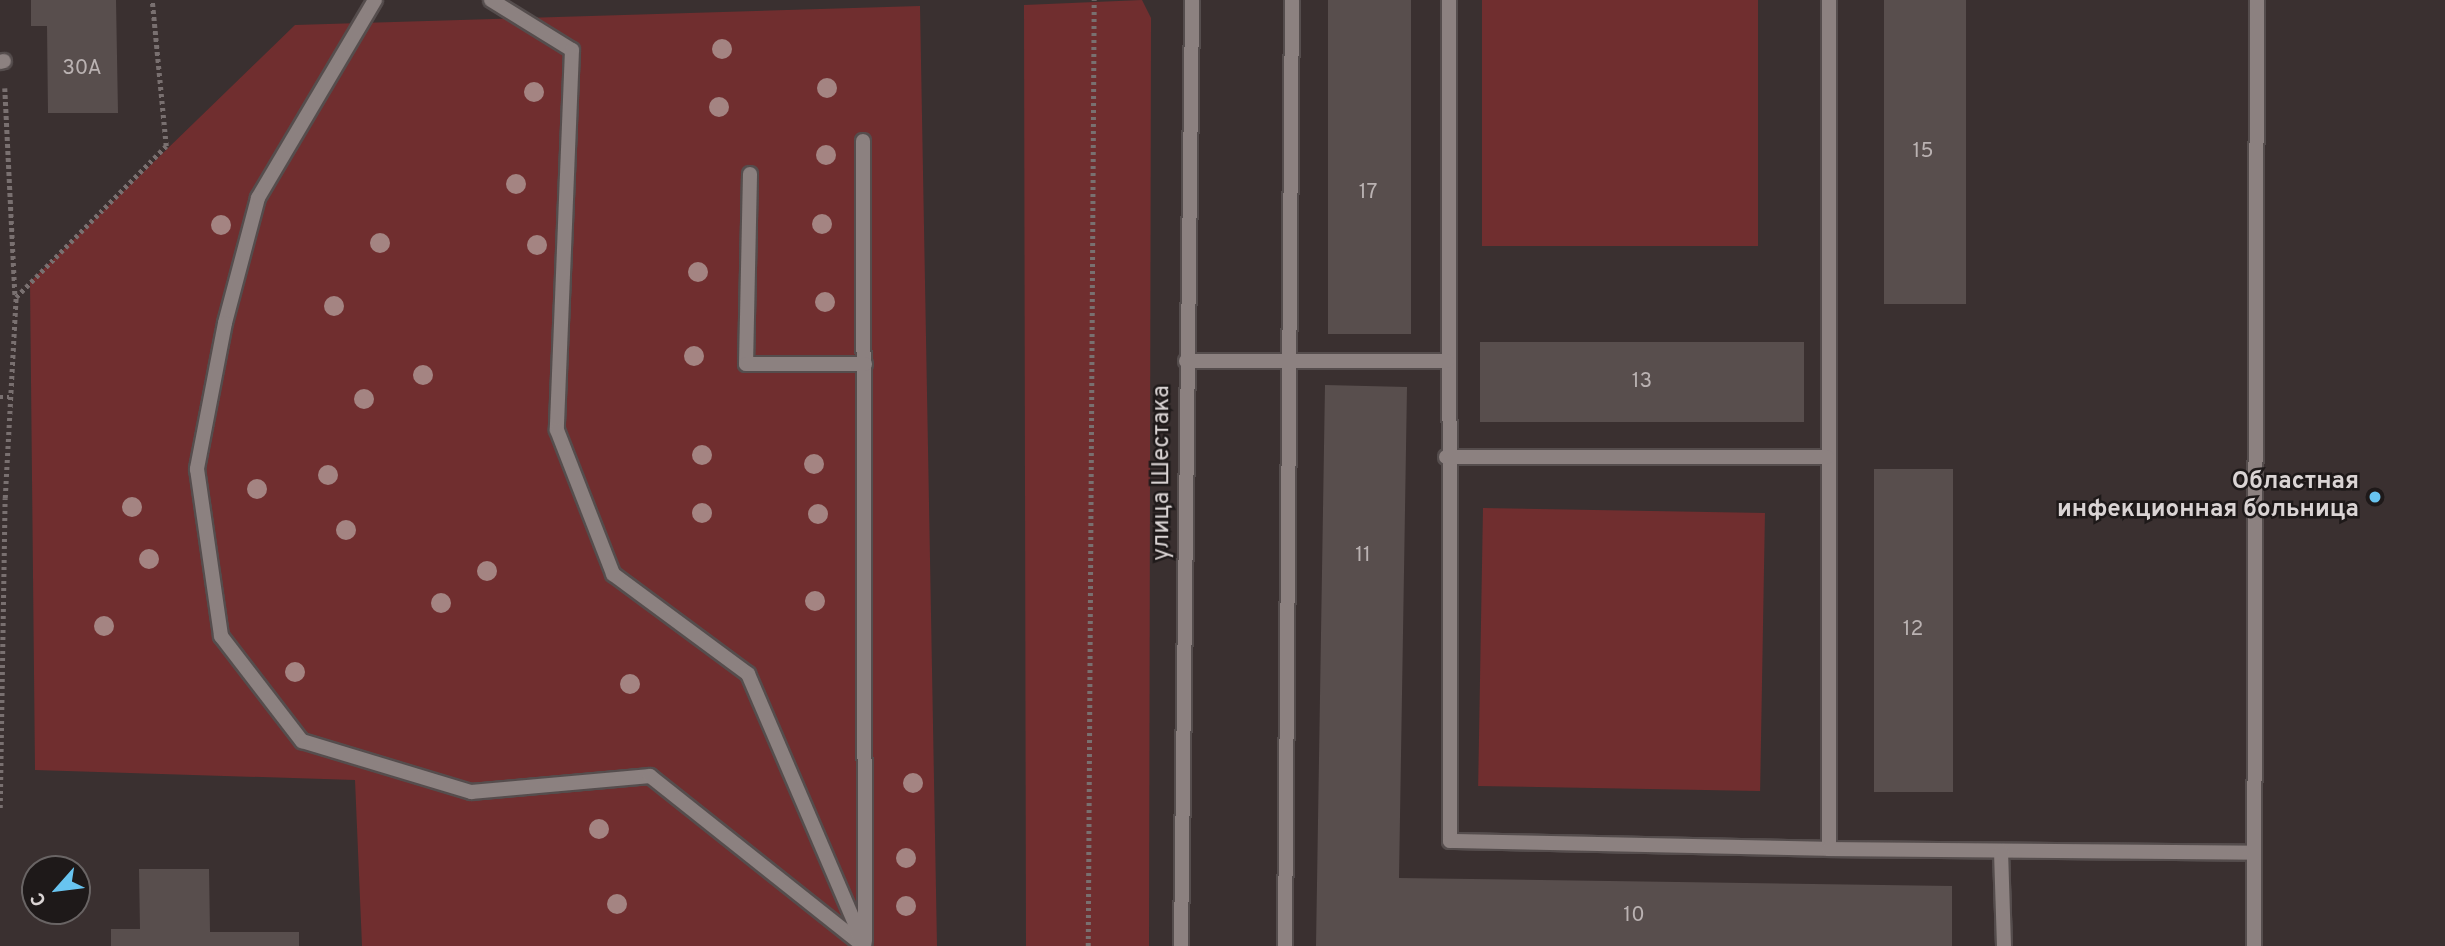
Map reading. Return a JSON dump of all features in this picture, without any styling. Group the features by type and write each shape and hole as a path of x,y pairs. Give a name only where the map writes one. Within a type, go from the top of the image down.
{"street":[{"path":"375,0 258,198 225,323 197,469 221,636 302,741 471,792 650,776 865,946"},
{"path":"491,0 572,50 556,430 613,574 748,674 865,946"},
{"name":"улица Шестака","path":"1181,946 1192,0"},
{"path":"1285,946 1293,361 1292,0"},
{"path":"1448,0 1446,457 1450,841 1829,849 2254,853"},
{"path":"1829,0 1829,849"},
{"path":"2254,946 2258,0"},
{"path":"863,141 865,946"},
{"path":"750,174 746,364 865,364"},
{"path":"1186,361 1447,361"},
{"path":"1446,457 1827,457"},
{"path":"2001,851 2004,946"}],"path":[{"path":"16,297 166,145 152,0"},
{"path":"1088,946 1094,0"},
{"path":"0,808 3,498 16,297 2,62"},
{"path":"0,397 9,397"}],"shaded area":[{"path":"1142,0 1151,18 1149,946 1026,946 1024,5"},
{"path":"1482,0 1758,0 1758,246 1482,246"},
{"path":"920,6 937,946 362,946 355,780 35,770 30,282 295,25"},
{"path":"1483,508 1765,513 1760,791 1478,786"}],"building":[{"path":"31,0 116,0 118,113 48,113 47,26 31,26"},
{"path":"1328,0 1411,0 1411,334 1328,334"},
{"path":"1884,0 1966,0 1966,304 1884,304"},
{"path":"1480,342 1804,342 1804,422 1480,422"},
{"path":"1325,385 1407,387 1399,878 1952,886 1952,946 1316,946"},
{"path":"1874,469 1953,469 1953,792 1874,792"},
{"path":"139,869 209,869 210,932 299,932 299,946 111,946 111,929 140,929"}],"place":[{"name":"Областная инфекционная больница","path":"2375,497"}]}
